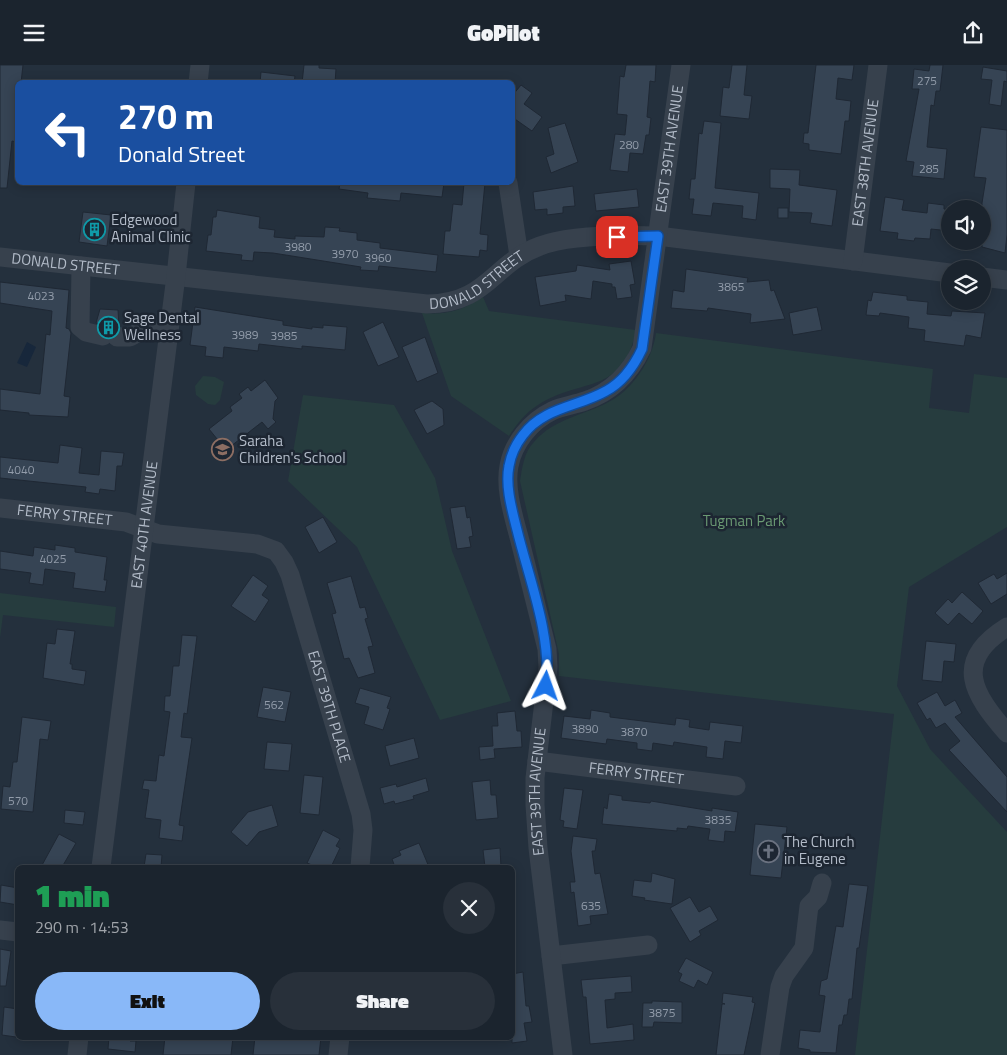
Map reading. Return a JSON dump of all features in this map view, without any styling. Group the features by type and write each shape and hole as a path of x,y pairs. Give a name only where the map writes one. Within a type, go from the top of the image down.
{"street":[{"path":"198,80 200,65"},
{"name":"EAST 39TH AVENUE","path":"563,1055 538,849 536,805 537,761 548,667 547,649 514,519 508,486 509,466 515,447 525,433 540,419 553,411 607,391 623,379 635,363 642,349 646,333 681,65"},
{"name":"EAST 38TH AVENUE","path":"853,261 878,65"},
{"name":"EAST 40TH AVENUE","path":"100,865 169,334 186,185"},
{"path":"508,185 519,256"},
{"name":"DONALD STREET","path":"0,257 427,304 447,304 463,299 487,284 519,256 539,246 558,241 658,236 941,272"},
{"path":"81,266 80,327 86,332 110,337 130,337 143,330 169,334"},
{"path":"991,278 1007,280"},
{"name":"FERRY STREET","path":"0,508 126,522 158,534 257,544 276,551"},
{"name":"EAST 39TH PLACE","path":"276,551 290,575 361,814 363,830 360,865"},
{"path":"1007,627 987,642 974,667 976,693 1007,733"},
{"name":"FERRY STREET","path":"537,761 736,786"},
{"path":"770,1055 780,987 784,976 804,948 809,906 818,897 822,883"},
{"path":"0,930 15,932"},
{"path":"551,956 648,945"},
{"path":"77,1055 79,1040"},
{"path":"338,1055 340,1040"}],"green space":[{"path":"483,297 489,311 636,330 630,351 621,366 611,375 598,382 554,396 538,405 522,419 509,436 451,396 422,313 447,313 467,306"},
{"name":"Tugman Park","path":"656,333 933,369 929,408 969,413 974,374 1007,378 1007,527 909,587 897,686 930,749 1007,832 1007,1055 855,1055 894,714 559,676 559,654 520,481 524,460 531,446 542,434 552,427 604,404 622,393 642,370 651,351"},
{"path":"203,376 215,377 224,382 220,400 215,405 208,404 196,395 195,386"},
{"path":"303,395 394,405 435,478 452,551 511,701 440,720 357,547 288,481"},
{"path":"0,593 116,607 114,627 3,615 0,638"}],"water":[{"path":"27,342 36,347 27,367 17,363"}],"building":[{"path":"0,65 23,65 21,80 15,80 15,142 12,141 7,188 0,188"},
{"path":"304,65 319,65 319,68 336,69 335,80 302,80"},
{"path":"626,65 656,65 655,82 650,81 647,117 651,118 649,135 646,135 643,154 630,153 628,172 610,170 615,134 625,135 627,115 617,114 620,76 624,77"},
{"path":"732,65 747,65 744,95 752,96 749,119 720,116 723,87 729,88"},
{"path":"816,65 854,65 852,80 838,78 836,99 851,101 849,121 845,121 841,154 809,150 809,144 803,143 804,133 808,133"},
{"path":"930,65 943,65 940,91 936,91 934,106 931,105 927,147 947,149 944,179 912,176 914,162 906,161 919,89 912,89 914,69 929,71"},
{"path":"983,67 1007,71 1007,82 1004,81 1001,106 989,104 992,80 981,79"},
{"path":"261,72 295,76 294,80 260,80"},
{"path":"521,85 532,93 524,104 542,117 532,131 515,119 515,92"},
{"path":"704,121 721,123 715,188 759,193 756,220 742,218 743,206 713,203 711,216 692,214 694,199 689,199 691,179 695,179 699,133 702,134"},
{"path":"565,123 578,162 551,173 546,157 554,154 548,128"},
{"path":"981,127 1007,130 1007,235 1005,253 991,249 991,200 982,200 986,178 974,177"},
{"path":"770,169 800,170 799,185 837,190 832,226 810,223 812,213 789,212 790,189 770,188"},
{"path":"340,185 444,185 442,197 401,193 400,201 367,198 368,193 339,189"},
{"path":"464,185 485,185 480,234 488,235 487,251 480,250 479,257 443,254 445,231 450,231 453,204 462,205"},
{"path":"573,186 575,206 563,207 563,213 547,215 547,209 535,210 533,192"},
{"path":"637,189 639,207 596,211 594,194"},
{"path":"885,197 904,200 902,210 927,213 928,203 941,205 941,230 931,229 930,239 915,238 914,241 897,239 898,233 880,231"},
{"path":"778,208 788,208 788,218 778,218"},
{"path":"217,210 260,217 259,228 275,230 274,237 295,239 295,236 324,237 325,227 340,228 339,231 357,233 357,240 380,243 380,248 438,255 436,272 379,266 378,271 360,270 361,267 273,253 254,252 253,261 241,260 242,255 206,251 208,235 211,235 213,217 216,217"},
{"name":"Edgewood Animal Clinic","path":"83,212 111,215 107,246 79,242"},
{"path":"631,261 635,284 630,285 632,297 617,299 615,287 612,287 612,284 593,281 591,299 565,295 566,301 540,306 535,277 576,271 577,265 610,270 609,264"},
{"path":"686,269 748,278 747,282 769,280 771,291 774,290 785,319 750,323 751,314 708,308 707,311 671,308 673,290 684,292"},
{"path":"0,282 69,290 66,328 71,333 64,396 70,397 68,417 29,415 29,413 0,410 0,389 40,394 46,334 50,335 52,311 0,303"},
{"path":"873,292 907,296 907,300 928,302 927,314 951,316 952,311 985,313 981,338 966,335 964,346 924,341 925,330 908,328 909,317 880,313 879,316 866,315 868,300 871,301"},
{"path":"195,307 283,321 283,325 312,329 312,327 323,328 323,325 347,327 345,350 302,346 302,349 259,344 258,351 224,347 223,358 205,356 206,347 190,345"},
{"path":"817,307 822,330 793,335 789,313"},
{"path":"100,309 118,310 119,326 111,328 96,323"},
{"path":"383,322 399,357 378,366 363,332"},
{"path":"425,337 438,373 417,382 402,347"},
{"name":"Saraha Children's School","path":"265,380 278,398 275,401 273,419 276,422 268,429 262,422 226,450 209,429 232,411 230,407 242,398 239,394 248,387 251,391"},
{"path":"432,401 443,409 444,425 427,434 414,410"},
{"path":"60,445 82,448 79,473 99,475 101,451 124,453 122,466 117,466 115,491 100,489 99,494 85,492 86,487 0,478 0,457 58,463"},
{"path":"465,506 467,518 470,517 473,536 469,537 471,547 457,549 450,508"},
{"path":"323,517 337,542 319,553 305,527"},
{"path":"55,545 75,548 75,552 107,557 104,580 107,580 105,592 73,588 75,573 45,569 43,585 29,583 31,573 0,569 0,551 33,556 34,547 55,550"},
{"path":"1007,573 1007,594 991,604 978,583 994,574 997,579"},
{"path":"253,575 268,586 262,595 269,600 255,622 231,606"},
{"path":"351,576 360,608 365,607 368,618 365,619 373,646 368,647 375,673 358,678 349,658 344,659 332,614 336,613 327,583"},
{"path":"962,592 983,611 972,624 959,613 948,625 935,613 948,599 952,603"},
{"path":"57,629 75,631 70,664 72,664 72,669 86,671 84,685 43,678 47,643 55,644"},
{"path":"182,635 197,636 187,714 184,713 181,737 192,738 179,825 184,826 182,841 159,838 161,820 145,818 149,790 142,789 144,780 156,781 159,755 164,756 170,712 164,711 165,696 170,696 173,666 179,666"},
{"path":"926,641 956,644 954,662 944,661 942,682 922,680"},
{"path":"263,687 291,692 285,722 257,717"},
{"path":"360,688 391,697 387,708 390,709 383,730 364,724 369,707 355,703"},
{"path":"937,692 945,706 955,700 962,713 955,717 1007,777 1007,812 949,750 960,741 945,723 936,728 930,718 927,720 917,703"},
{"path":"591,710 610,713 610,717 675,725 676,718 690,720 689,727 709,730 710,722 743,726 741,743 725,741 723,759 706,757 707,747 674,742 673,746 653,743 652,751 637,749 637,743 607,739 606,744 561,738 564,716 590,719"},
{"path":"515,711 517,731 521,731 522,747 494,749 495,758 480,760 479,747 493,746 492,726 498,726 497,713"},
{"path":"22,717 51,721 48,740 40,739 33,812 1,809 3,786 10,787 13,762 17,762"},
{"path":"414,738 419,758 390,766 385,746"},
{"path":"267,742 292,744 289,771 264,769"},
{"path":"304,775 323,777 319,815 300,813"},
{"path":"426,778 429,791 413,796 414,799 395,804 394,801 384,804 380,788 396,784 397,787"},
{"path":"490,780 491,795 496,795 498,818 476,820 472,782"},
{"path":"564,788 583,790 577,829 563,827 564,821 560,820"},
{"path":"609,794 622,796 622,800 650,803 651,801 712,811 712,808 738,812 735,832 725,831 724,842 708,840 710,829 688,826 687,829 677,828 677,831 602,824 604,807 607,809"},
{"path":"272,805 278,826 259,832 247,846 231,832 248,812"},
{"path":"65,810 85,812 83,825 64,823"},
{"name":"The Church in Eugene","path":"755,824 787,827 781,878 750,875"},
{"path":"323,830 340,839 336,846 340,848 332,865 312,865 307,863"},
{"path":"59,834 76,843 63,865 42,865"},
{"path":"573,836 597,839 595,851 592,851 595,874 600,873 608,914 590,916 591,924 578,926 574,892 571,893 570,882 575,882 571,851"},
{"path":"419,843 428,865 394,865 392,859 401,855 399,851"},
{"path":"500,848 501,865 485,865 483,850"},
{"path":"146,854 162,855 161,865 144,865"},
{"path":"652,873 675,879 672,904 644,900 645,898 632,896 634,880 651,882"},
{"path":"849,884 868,886 859,948 857,948 852,999 849,999 847,1015 844,1015 842,1025 839,1025 836,1053 810,1052 810,1050 798,1048 800,1030 820,1032 825,996 819,995 821,981 827,979 836,926 843,927"},
{"path":"1,885 15,887 15,904 0,902"},
{"path":"690,897 699,912 710,906 718,920 699,931 701,935 690,942 670,908"},
{"path":"0,949 11,951 6,986 0,986"},
{"path":"686,958 713,972 707,985 698,980 694,988 679,981 682,974 678,972"},
{"path":"523,972 526,1006 529,1006 532,1022 524,1023 527,1041 512,1043 512,1040 515,1040 515,973"},
{"path":"631,976 632,992 615,993 615,999 605,1000 607,1028 633,1024 634,1040 590,1044 586,997 583,997 581,980"},
{"path":"723,993 753,997 752,1002 755,1003 744,1055 716,1055 722,1004 725,1004 722,1003"},
{"path":"652,1001 682,1002 682,1023 654,1022 653,1027 642,1027 643,1003 652,1003"},
{"path":"4,1007 15,1009 15,1037 2,1035"},
{"path":"109,1040 136,1041 135,1052 108,1049"},
{"path":"165,1040 233,1040 231,1055 163,1055"},
{"path":"255,1040 321,1040 319,1055 253,1055"}],"place":[{"name":"Edgewood Animal Clinic","path":"95,229"},
{"name":"Sage Dental Wellness","path":"108,327"},
{"name":"Saraha Children's School","path":"223,450"},
{"name":"The Church in Eugene","path":"768,851"}],"route":[{"path":"546,686 547,649 514,519 508,486 509,466 515,447 525,433 540,419 553,411 607,391 623,379 635,363 642,349 646,333 658,236 637,235 617,237"}]}
